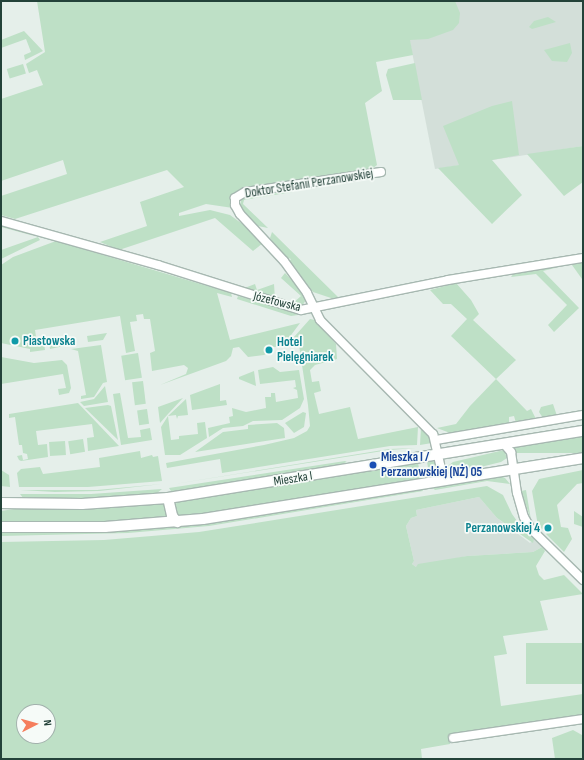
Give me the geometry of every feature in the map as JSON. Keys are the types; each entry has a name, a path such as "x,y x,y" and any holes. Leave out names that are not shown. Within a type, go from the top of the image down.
{"street":[{"name":"Doktor Stefanii Perzanowskiej","path":"381,172 246,192 235,198 240,214 284,261 307,293 320,320 419,419 436,440 442,473 448,480"},
{"name":"Józefowska","path":"1,221 158,265 297,309 314,308 448,280 583,258"},
{"path":"436,440 583,416"},
{"name":"Mieszka I","path":"1,503 82,504 168,498 583,431"},
{"path":"504,444 511,452 522,511 531,529 583,580"},
{"name":"Mieszka I","path":"1,527 82,527 177,522 583,458"},
{"path":"168,498 172,516 177,522"},
{"path":"453,738 583,719"}],"shaded area":[{"path":"402,1 583,1 583,146 435,169"},
{"path":"479,497 497,518 530,543 534,539 542,547 533,552 467,556 416,567 412,564 414,561 406,526 411,518 417,516 416,510"}],"green space":[{"path":"37,1 455,1 460,13 459,23 453,30 428,39 410,40 413,55 376,62 382,91 365,103 377,165 373,168 239,190 232,194 233,208 206,204 179,213 179,216 210,210 230,215 255,233 263,243 253,251 215,218 119,250 100,242 147,226 140,202 184,187 167,170 15,219 1,215 1,196 67,174 63,160 1,181 1,99 43,85 37,70 29,73 26,64 45,52"},
{"path":"548,17 556,22 532,29 529,27 534,21"},
{"path":"24,31 43,51 25,60 24,55 31,52 26,39 1,48 1,40"},
{"path":"570,43 572,53 567,62 552,61 544,50"},
{"path":"415,63 422,100 393,100 386,75 388,69"},
{"path":"23,64 26,74 10,79 7,69"},
{"path":"512,101 519,155 492,160 522,195 492,224 438,168 459,165 443,126 492,106"},
{"path":"583,146 583,182 564,196 527,154"},
{"path":"293,192 244,200 243,204 268,228 258,226 243,212 240,206 241,200 252,195"},
{"path":"1,225 38,237 1,227"},
{"path":"272,232 338,297 343,296 334,299 313,292 289,262 291,259 283,256 270,238"},
{"path":"38,237 40,240 1,259 1,250"},
{"path":"56,241 231,293 232,297 217,293 230,340 300,323 283,346 265,348 266,354 264,355 248,357 239,347 233,348 231,356 226,361 160,385 186,374 188,368 184,365 152,371 150,353 155,351 150,319 144,319 143,314 136,315 137,321 130,322 135,351 126,353 120,316 35,330 37,343 44,343 45,350 30,352 30,349 1,343 1,265 13,257"},
{"path":"583,262 583,278 582,279 572,265"},
{"path":"558,265 559,267 543,271 579,308 554,332 548,325 567,305 536,274 511,277 514,273"},
{"path":"285,273 303,292 306,300 302,306 292,304 301,296 281,278"},
{"path":"456,283 471,300 479,314 473,320 516,360 496,379 451,336 467,319 451,304 443,304 430,290"},
{"path":"255,284 257,290 274,284 275,299 242,289"},
{"path":"238,296 290,310 298,315 291,316 237,299"},
{"path":"310,319 315,320 336,344 337,359 315,365 310,370 312,382 319,381 321,391 314,393 319,414 350,407 358,439 418,427 417,445 390,446 222,473 220,459 167,468 166,463 264,445 294,438 307,431 310,426 299,345 286,346"},
{"path":"107,333 103,340 88,342 87,336"},
{"path":"63,340 64,346 50,349 49,342"},
{"path":"101,345 107,382 103,383 94,397 81,399 81,396 86,395 78,351 71,349"},
{"path":"138,353 142,378 125,380 121,356"},
{"path":"1,357 34,363 62,360 67,365 71,388 69,393 59,395 58,389 66,388 63,374 1,384"},
{"path":"273,367 280,372 299,370 304,399 300,408 282,420 253,421 243,426 223,428 209,437 208,428 230,423 229,417 233,416 232,408 246,412 266,408 265,397 271,397 271,393 275,393 276,402 298,398 297,390 293,388 296,387 295,380 260,384 258,370"},
{"path":"254,371 256,386 239,379 239,377"},
{"path":"496,379 527,411 531,409 536,419 516,423 514,416 509,417 509,424 450,433 437,428 456,424 470,406"},
{"path":"143,381 146,404 135,405 132,382"},
{"path":"220,384 220,401 226,400 227,405 192,410 190,395"},
{"path":"105,386 108,402 84,406 80,402 94,399"},
{"path":"120,393 128,438 141,437 140,430 150,428 152,440 121,445 113,394"},
{"path":"183,398 168,414 160,423 158,407"},
{"path":"186,399 188,415 178,416 177,419 176,415 168,416"},
{"path":"78,403 119,446 88,451 87,438 94,437 92,424 36,431 38,445 47,444 48,457 21,461 19,460 17,456 22,455 23,460 28,459 27,454 23,453 22,445 19,445 15,417 9,418 9,414"},
{"path":"553,404 557,416 543,418 539,412 541,407"},
{"path":"108,405 111,406 118,440 85,408"},
{"path":"147,409 149,424 139,425 137,410"},
{"path":"303,412 306,413 304,427 294,433 285,423"},
{"path":"168,416 171,440 179,439 179,436 198,434 197,423 205,422 207,438 180,455 165,455 161,427"},
{"path":"277,423 284,428 285,438 195,452 223,432 248,429 248,425"},
{"path":"583,425 449,448 446,447"},
{"path":"421,427 430,437 432,443 420,445"},
{"path":"515,436 583,436 583,453 515,453"},
{"path":"83,439 85,452 70,454 68,441"},
{"path":"65,441 66,455 50,456 49,442"},
{"path":"416,448 389,450 168,485 389,449"},
{"path":"504,450 507,458 501,462 456,473 449,473 445,468 453,462"},
{"path":"140,451 141,458 152,455 153,457 158,456 162,481 88,487 19,487 17,473 21,469 40,467 43,474 100,467 99,458"},
{"path":"345,461 347,462 336,466 177,492 171,491 169,488"},
{"path":"434,461 438,475 430,478 427,462"},
{"path":"418,463 421,479 213,513 180,516 174,510 174,505 178,502"},
{"path":"1,470 9,475 10,487 1,486"},
{"path":"583,470 583,483 577,484 557,505 561,527 568,528 572,539 564,552 546,534 549,531 545,527 541,530 538,526 532,491 539,479"},
{"path":"501,476 510,484 487,481 435,490 432,487"},
{"path":"162,484 99,491 55,492 20,490 97,490"},
{"path":"487,486 503,495 512,514 525,532 534,539 533,543 497,518 479,497 416,510 417,516 411,518 406,526 414,561 412,564 416,567 418,564 467,556 533,552 542,547 545,551 536,566 539,575 544,580 564,575 583,594 540,601 548,630 503,636 507,654 494,656 501,706 583,694 583,716 449,737 450,744 421,749 422,759 1,759 1,542 104,540 199,532"},
{"path":"162,489 156,494 91,498 24,499 20,494 91,494"},
{"path":"422,489 423,491 209,526 128,533 1,536 1,532 117,531 205,523"},
{"path":"526,490 531,520 521,491"},
{"path":"163,503 167,518 98,522 1,522 1,511 14,509 87,509"},
{"path":"574,511 583,517 583,527 574,524"},
{"path":"526,643 583,643 583,684 526,684"},
{"path":"573,730 582,735 583,759 555,759 552,738"}],"place":[{"name":"Piastowska","path":"15,341"},
{"name":"Hotel Pielęgniarek","path":"269,350"},
{"name":"Mieszka I / Perzanowskiej (NŻ) 05","path":"373,465"},
{"name":"Perzanowskiej 4","path":"548,528"}]}
